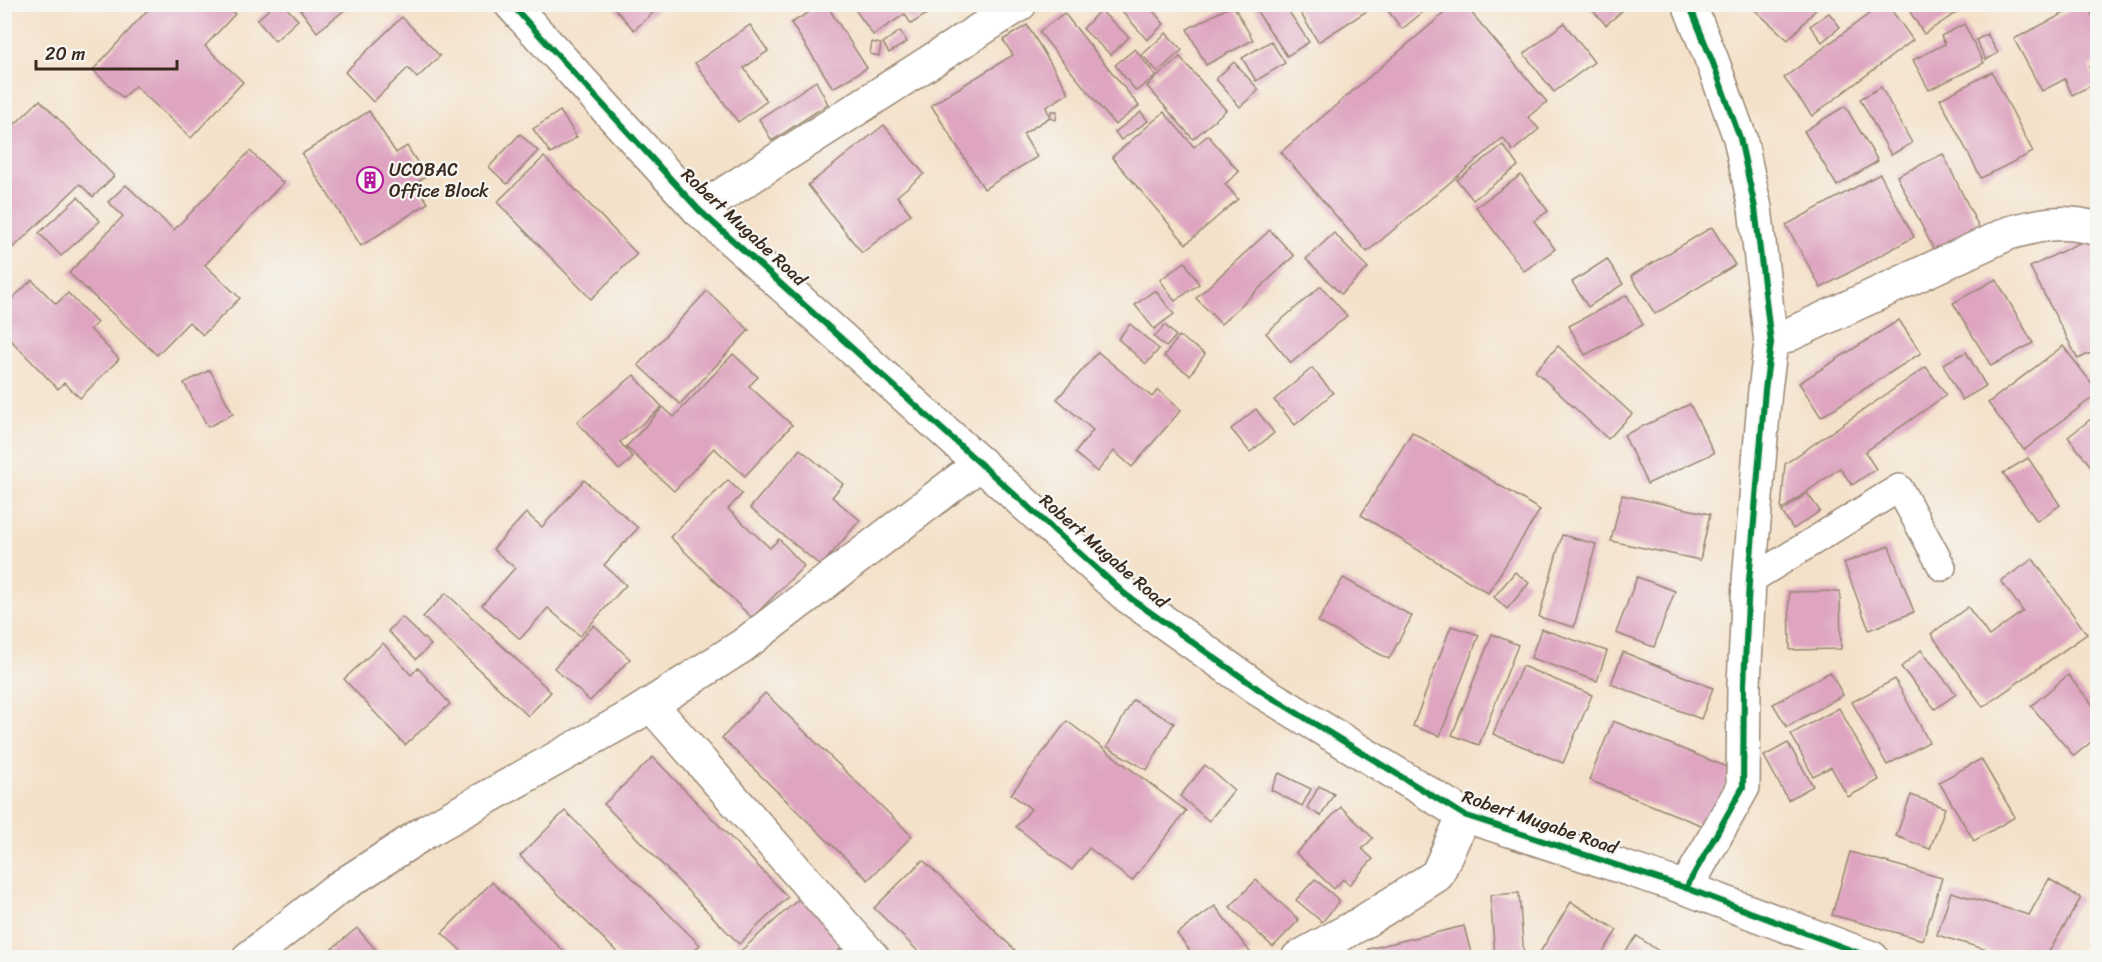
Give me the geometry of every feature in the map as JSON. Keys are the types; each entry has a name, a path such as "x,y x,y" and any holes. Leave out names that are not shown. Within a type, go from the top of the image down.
{"street":[{"path":"699,210 1020,4"},
{"path":"1686,888 1743,787 1744,684 1749,581 1771,343 1755,208 1740,138 1689,4"},
{"name":"Robert Mugabe Road","path":"519,6 699,210 1126,595 1261,692 1464,814 1686,888 1872,957"},
{"path":"1771,343 2009,233 2049,223 2078,224 2097,229"},
{"path":"249,957 334,891 427,831 651,705 742,646 981,463"},
{"path":"651,705 873,957"},
{"path":"1298,957 1360,924 1437,875 1464,814"}],"lane":[{"path":"1749,581 1899,488 1942,567"}],"building":[{"path":"153,4 224,4 235,14 205,46 243,82 191,138 135,86 123,98 93,70"},
{"path":"275,4 283,4 298,20 275,41 257,20"},
{"path":"296,4 352,4 317,32"},
{"path":"620,4 663,4 634,30 615,9"},
{"path":"826,4 867,68 833,88 791,23"},
{"path":"1116,4 1147,4 1164,24 1147,40"},
{"path":"1252,4 1284,4 1309,42 1287,56"},
{"path":"1295,4 1363,4 1367,11 1318,42"},
{"path":"1383,4 1433,4 1402,29"},
{"path":"1455,4 1464,4 1547,102 1528,117 1539,129 1513,151 1503,138 1367,252 1281,152"},
{"path":"1587,4 1630,4 1606,25"},
{"path":"1748,4 1821,4 1788,40"},
{"path":"1882,4 1887,4 1913,40 1812,116 1784,78"},
{"path":"1905,4 1969,4 1924,34"},
{"path":"2082,4 2087,4 2097,26 2097,62 2089,67 2097,83 2072,95 2065,79 2042,91 2014,39"},
{"path":"852,5 941,5 911,24 905,14 873,35"},
{"path":"1233,5 1253,40 1206,65 1187,29"},
{"path":"1100,10 1129,37 1111,55 1083,29"},
{"path":"1064,13 1139,106 1115,125 1039,32"},
{"path":"1829,13 1840,27 1822,42 1810,26"},
{"path":"402,17 440,56 417,78 408,68 373,102 345,72"},
{"path":"1564,23 1594,62 1554,92 1524,54"},
{"path":"1964,24 1984,63 1929,90 1913,60 1945,44 1941,36"},
{"path":"750,25 768,51 744,68 767,101 738,122 695,63"},
{"path":"1027,25 1069,93 1046,107 1050,117 1023,134 1037,157 984,189 931,105 1013,55 1003,40"},
{"path":"900,31 907,42 889,53 883,43"},
{"path":"1166,33 1182,50 1158,72 1142,55"},
{"path":"1987,34 1998,53 1986,60 1976,40"},
{"path":"1271,41 1285,63 1256,81 1242,58"},
{"path":"872,42 881,44 879,56 870,54"},
{"path":"1135,49 1156,76 1136,91 1115,65"},
{"path":"1180,57 1226,110 1193,139 1147,86"},
{"path":"1234,62 1259,90 1240,107 1216,79"},
{"path":"1992,72 2033,152 1981,178 1940,99"},
{"path":"816,81 828,104 772,141 759,119"},
{"path":"1881,87 1912,143 1891,155 1860,99"},
{"path":"40,100 114,176 93,197 80,184 14,247 4,237 4,114 15,124"},
{"path":"1845,106 1878,161 1837,186 1804,131"},
{"name":"UCOBAC Office Block","path":"369,111 396,153 407,146 426,176 415,184 428,203 361,246 302,154"},
{"path":"560,111 577,137 551,154 533,129"},
{"path":"1051,111 1057,111 1056,120 1050,117"},
{"path":"1141,112 1148,121 1121,140 1115,132"},
{"path":"1164,112 1194,147 1208,135 1239,172 1225,184 1238,199 1186,244 1112,157"},
{"path":"884,125 924,174 897,196 911,214 862,253 808,185"},
{"path":"520,134 538,151 507,184 489,167"},
{"path":"1503,145 1518,166 1473,200 1457,180"},
{"path":"250,151 283,183 205,265 240,298 203,335 189,322 157,355 69,273 123,216 108,202 126,185 174,230"},
{"path":"1943,154 1981,232 1936,254 1897,176"},
{"path":"544,157 637,254 591,299 497,202"},
{"path":"1880,174 1914,237 1821,288 1786,225"},
{"path":"1521,175 1548,211 1534,221 1555,249 1524,271 1476,207"},
{"path":"78,197 100,221 61,256 39,233"},
{"path":"1712,227 1735,265 1655,314 1631,276"},
{"path":"1270,230 1294,256 1221,324 1196,298"},
{"path":"1334,233 1368,268 1341,294 1306,259"},
{"path":"2091,237 2097,251 2097,350 2078,359 2030,267"},
{"path":"1607,259 1623,284 1588,307 1572,282"},
{"path":"1185,262 1199,284 1175,301 1160,280"},
{"path":"1996,279 2033,343 1991,366 1953,303"},
{"path":"32,280 56,304 68,293 97,323 90,329 119,359 80,398 64,383 58,389 4,333 4,306"},
{"path":"1321,286 1347,316 1291,363 1266,333"},
{"path":"1155,290 1174,314 1154,329 1135,305"},
{"path":"707,291 749,330 680,404 638,365"},
{"path":"1627,295 1643,325 1585,355 1569,326"},
{"path":"1899,320 1921,353 1821,417 1799,383"},
{"path":"1130,324 1159,349 1146,364 1118,339"},
{"path":"1165,325 1176,336 1166,347 1154,337"},
{"path":"1179,336 1205,354 1190,375 1164,356"},
{"path":"1558,346 1632,414 1608,439 1535,371"},
{"path":"2063,346 2097,390 2097,394 2024,450 1988,403"},
{"path":"1098,352 1152,397 1158,390 1181,410 1132,467 1114,451 1097,472 1075,453 1093,430 1057,399"},
{"path":"1966,352 1986,386 1962,400 1943,364"},
{"path":"733,354 758,377 749,386 792,425 745,476 714,448 674,491 626,447 663,407 674,417"},
{"path":"1926,367 1946,395 1865,452 1876,469 1852,485 1840,468 1781,510 1785,464"},
{"path":"1312,368 1333,393 1295,425 1274,400"},
{"path":"210,370 233,414 208,427 184,383"},
{"path":"634,375 662,407 620,442 633,458 619,470 577,422"},
{"path":"1690,404 1714,453 1647,484 1624,435"},
{"path":"1256,409 1274,433 1250,452 1231,429"},
{"path":"2097,414 2097,474 2068,437"},
{"path":"1412,432 1540,510 1488,593 1361,515"},
{"path":"800,449 843,484 832,497 860,520 821,566 750,508"},
{"path":"2028,458 2060,505 2037,521 2003,473"},
{"path":"584,480 638,528 604,565 626,585 580,636 548,608 520,639 482,605 515,568 493,549 526,513 542,527"},
{"path":"728,480 742,494 728,509 770,548 779,539 804,566 752,618 670,537"},
{"path":"1807,493 1820,511 1793,529 1782,512"},
{"path":"1622,495 1710,514 1700,560 1611,541"},
{"path":"1562,535 1596,544 1574,627 1539,617"},
{"path":"1889,546 1914,612 1869,630 1844,563"},
{"path":"2033,559 2087,634 1983,707 1931,634 1968,607 1989,636 2023,611 2001,581"},
{"path":"1515,572 1529,583 1507,609 1494,597"},
{"path":"1637,577 1675,591 1654,647 1616,633"},
{"path":"1343,578 1412,616 1389,659 1318,622"},
{"path":"1840,591 1841,649 1790,650 1789,592"},
{"path":"446,593 551,692 528,716 423,617"},
{"path":"402,617 431,645 416,659 388,631"},
{"path":"594,625 630,659 590,701 554,668"},
{"path":"1451,626 1479,635 1440,736 1413,726"},
{"path":"1541,629 1607,651 1597,681 1531,658"},
{"path":"1492,634 1518,645 1479,745 1452,735"},
{"path":"383,643 411,675 418,668 450,704 405,745 344,679"},
{"path":"1921,650 1956,694 1935,709 1901,667"},
{"path":"1623,652 1713,688 1701,719 1611,684"},
{"path":"1522,666 1592,695 1563,763 1493,734"},
{"path":"1830,672 1843,695 1787,727 1773,704"},
{"path":"2068,675 2097,710 2097,737 2074,756 2031,706"},
{"path":"1895,679 1929,742 1887,765 1852,702"},
{"path":"765,693 912,836 868,880 722,738"},
{"path":"1133,700 1174,723 1147,770 1107,747"},
{"path":"1839,708 1879,780 1848,797 1831,767 1813,776 1791,734"},
{"path":"1067,721 1186,811 1132,881 1089,848 1072,870 1016,827 1031,809 1011,794"},
{"path":"1613,721 1732,769 1708,828 1589,780"},
{"path":"1788,743 1813,786 1788,800 1764,756"},
{"path":"653,757 788,897 739,944 604,804"},
{"path":"1981,759 2015,817 1974,841 1939,782"},
{"path":"1205,765 1234,790 1209,821 1180,796"},
{"path":"1279,773 1311,789 1302,806 1271,790"},
{"path":"1319,786 1334,794 1321,816 1307,808"},
{"path":"1911,795 1945,808 1930,849 1896,836"},
{"path":"1341,807 1373,838 1362,849 1373,859 1349,885 1343,879 1334,889 1296,853"},
{"path":"565,811 700,945 687,957 622,957 520,856"},
{"path":"1850,852 1942,878 1923,940 1832,915"},
{"path":"923,860 1022,957 924,957 874,908"},
{"path":"1315,879 1340,901 1322,922 1296,900"},
{"path":"2049,879 2081,898 2046,957 2010,957 1937,935 1951,892 2029,915"},
{"path":"1256,880 1299,920 1273,947 1230,907"},
{"path":"492,882 570,957 468,957 442,933"},
{"path":"1519,893 1524,957 1495,957 1490,895"},
{"path":"802,896 846,944 832,957 734,957"},
{"path":"1571,902 1617,930 1600,957 1537,957"},
{"path":"1215,906 1250,952 1243,957 1195,957 1177,934"},
{"path":"1464,926 1472,957 1370,957 1368,949"},
{"path":"357,928 382,957 322,957"},
{"path":"1637,936 1667,957 1621,957"}],"cycle path":[{"path":"511,4 699,210 1126,595 1261,691 1464,815 1686,888 1872,958"},
{"path":"1686,888 1743,787 1744,684 1749,581 1771,343 1755,208 1740,138 1689,4"}],"place":[{"name":"UCOBAC Office Block","path":"370,180"}]}
